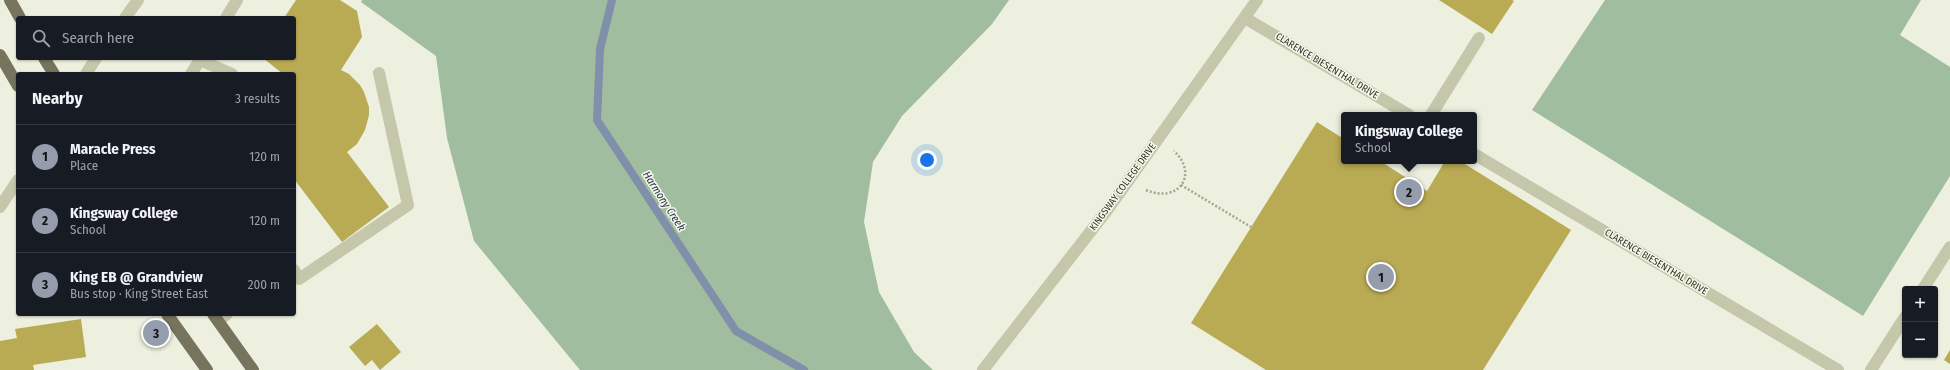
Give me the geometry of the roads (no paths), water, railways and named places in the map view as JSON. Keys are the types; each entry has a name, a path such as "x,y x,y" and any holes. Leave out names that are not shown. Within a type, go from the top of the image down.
{"main road":[{"path":"10,0 19,16"},
{"path":"0,55 16,83"},
{"path":"45,60 53,72"},
{"path":"167,316 207,370"},
{"path":"219,316 253,370"}],"street":[{"path":"126,16 138,0"},
{"path":"227,16 237,0"},
{"name":"KINGSWAY COLLEGE DRIVE","path":"983,370 1108,209 1257,0"},
{"name":"CLARENCE BIESENTHAL DRIVE","path":"1245,18 1404,112"},
{"path":"1433,112 1479,38"},
{"path":"87,72 95,60"},
{"path":"192,72 200,60"},
{"path":"203,60 228,72"},
{"path":"296,274 299,279 408,205 379,73"},
{"name":"CLARENCE BIESENTHAL DRIVE","path":"1477,156 1838,370"},
{"path":"0,207 16,183"},
{"path":"1925,286 1950,247"},
{"path":"1871,370 1902,322"}],"waterway":[{"name":"Harmony Creek","path":"612,0 600,49 597,120 736,331 804,370"}],"place":[{"name":"Kingsway College","path":"1409,192"},
{"name":"Maracle Press","path":"1381,277"},
{"name":"King EB @ Grandview","path":"156,333"}]}
